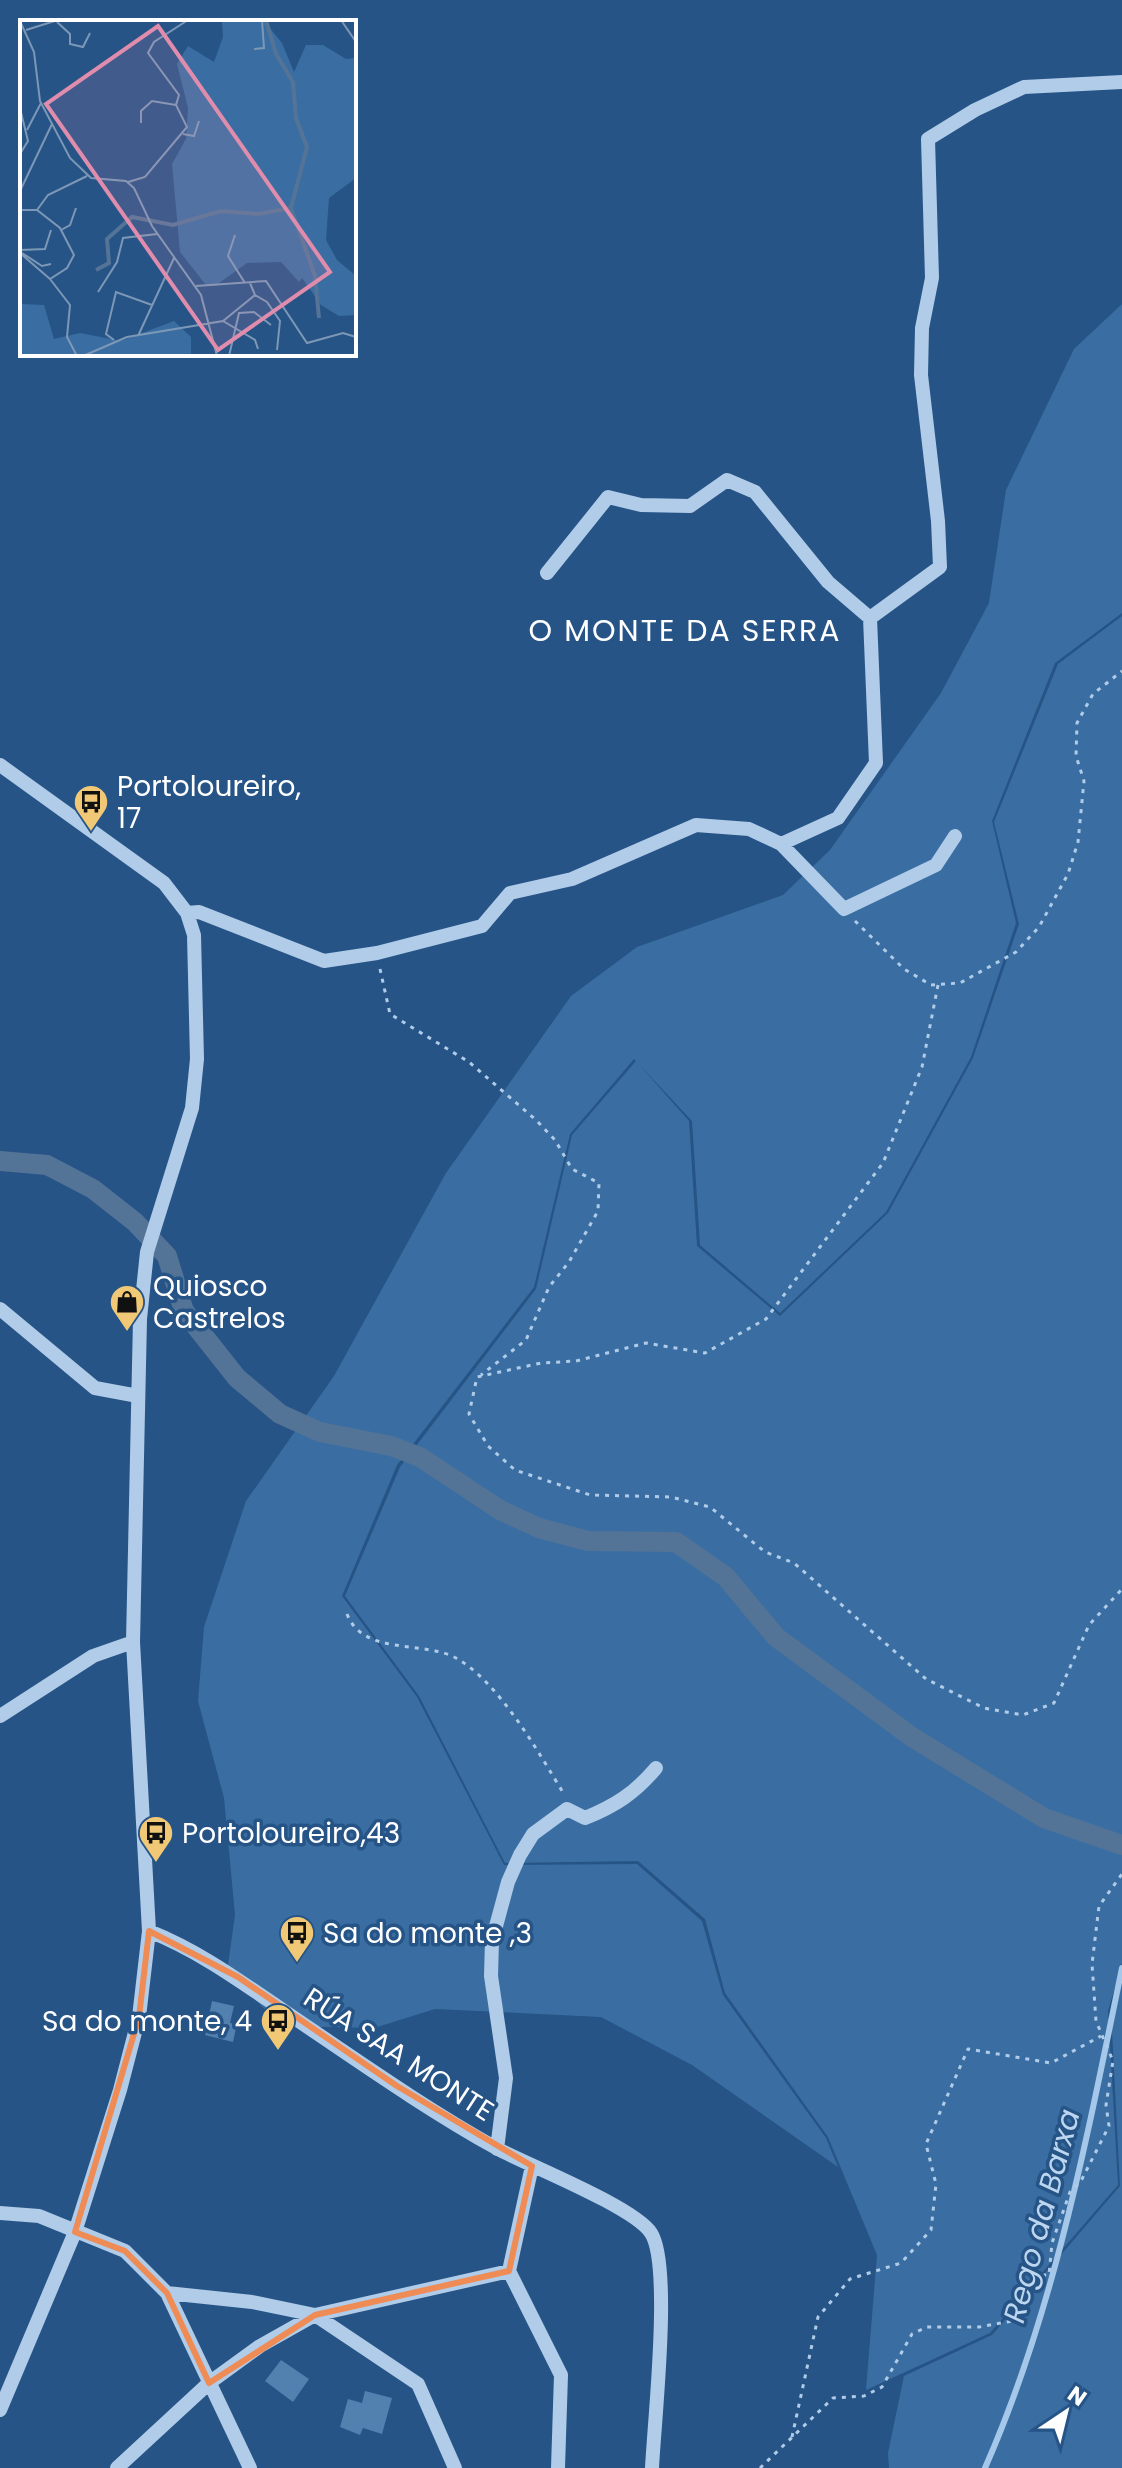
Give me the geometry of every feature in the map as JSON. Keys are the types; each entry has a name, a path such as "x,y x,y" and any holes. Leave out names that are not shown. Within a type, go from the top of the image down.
{"street":[{"path":"870,618 940,567 938,521 921,375 922,328 932,278 928,139 975,110 1024,87 1122,82"},
{"path":"547,573 608,497 641,505 690,506 727,480 755,492 828,582 870,618 876,763 838,818 781,844"},
{"path":"0,765 164,883 187,913 194,935 197,981 192,1108 147,1252 140,1319 133,1642 149,1931 139,2017 75,2232 0,2410"},
{"path":"187,913 199,912 324,961 377,953 482,926 510,893 572,879 696,825 749,829 781,844 844,909 936,865 955,836"},
{"path":"0,1309 95,1388 138,1396"},
{"path":"0,1716 93,1656 133,1642"},
{"path":"567,1809 585,1818 614,1807 637,1790 656,1768"},
{"name":"RÚA SAA MONTE","path":"497,2149 506,2078 491,1976 492,1941 508,1882 520,1855 533,1834 567,1809"},
{"name":"RÚA SAA MONTE","path":"149,1931 174,1941 238,1977 497,2149 635,2219 650,2231 656,2244 661,2300 652,2468"},
{"path":"532,2166 509,2271 561,2375 558,2468"},
{"path":"0,2213 39,2216 125,2251 167,2293 250,2468"},
{"path":"117,2468 209,2383 260,2346 315,2315 509,2271"},
{"path":"167,2293 252,2302 315,2315 418,2384 455,2468"}],"path":[{"path":"844,909 904,969 931,985 960,983 1016,952 1039,927 1068,874 1078,842 1084,781 1076,756 1077,723 1093,694 1122,671"},
{"path":"377,953 390,1014 469,1062 536,1120 555,1140 572,1169 599,1183 598,1211 569,1262 549,1287 526,1340 477,1377 469,1414 488,1446 515,1470 590,1495 671,1497 710,1507 765,1552 794,1563 926,1679 984,1708 1023,1715 1054,1703 1089,1625 1122,1589"},
{"path":"477,1377 541,1363 576,1361 646,1343 705,1353 766,1319 883,1163 922,1067 938,985"},
{"path":"347,1614 351,1626 385,1644 442,1653 470,1668 492,1689 541,1758 564,1794 567,1809"},
{"path":"760,2468 833,2398 864,2396 882,2387 912,2334 927,2327 979,2327 1018,2320 1026,2305 1031,2275 1049,2275 1052,2243 1070,2192 1081,2181 1109,2126 1106,2105 1113,2061 1101,2036 1093,1999 1092,1964 1099,1906 1122,1874"},
{"path":"792,2437 818,2317 850,2279 901,2263 931,2230 936,2184 926,2144 968,2049 1051,2063 1101,2036"}],"highlighted area":[{"path":"149,1931 238,1977 397,2086 532,2166 509,2271 315,2315 209,2383 167,2293 125,2251 75,2232 139,2017"}],"shaded area":[{"path":"1122,304 1122,613 1055,663 992,821 1016,923 971,1057 886,1212 780,1313 700,1245 692,1121 634,1059 570,1134 534,1287 397,1465 342,1596 417,1697 504,1865 637,1864 702,1921 723,1995 826,2138 838,2167 692,2065 601,2017 435,2009 374,2028 282,2026 227,1972 235,1915 224,1798 198,1701 204,1627 246,1501 334,1376 446,1173 571,996 637,947 783,895 830,850 941,693 989,603 1006,490 1074,349"},
{"path":"1122,616 1122,1963 1108,2011 1118,2185 990,2333 866,2390 877,2255 828,2137 725,1993 705,1919 638,1861 505,1863 419,1696 345,1596 400,1467 536,1289 572,1135 636,1061 689,1121 697,1246 780,1316 888,1213 973,1058 1019,924 994,822 1058,664"},
{"path":"1122,1973 1122,2468 889,2468 888,2453 904,2376 992,2335 1120,2186 1111,2011"}],"building":[{"path":"212,2001 234,2006 230,2023 237,2024 233,2042 205,2035"},
{"path":"281,2360 309,2379 293,2402 265,2381"},
{"path":"365,2391 392,2398 382,2434 363,2428 360,2435 340,2427 348,2399 362,2403"}],"waterway":[{"path":"0,1161 47,1165 93,1189 135,1222 167,1256 184,1311 237,1378 280,1414 320,1432 391,1446 420,1457 500,1510 539,1528 588,1541 676,1542 726,1577 776,1637 912,1737 1044,1818 1122,1845"},
{"name":"Rego da Barxa","path":"985,2468 1031,2347 1067,2222 1122,1968"}],"place":[{"name":"Portoloureiro, 17","path":"91,833"},
{"name":"Quiosco Castrelos","path":"127,1333"},
{"name":"Portoloureiro,43","path":"156,1864"},
{"name":"Sa do monte ,3","path":"297,1964"},
{"name":"Sa do monte, 4","path":"278,2052"}],"district":[{"name":"O MONTE DA SERRA","path":"685,631"}]}
